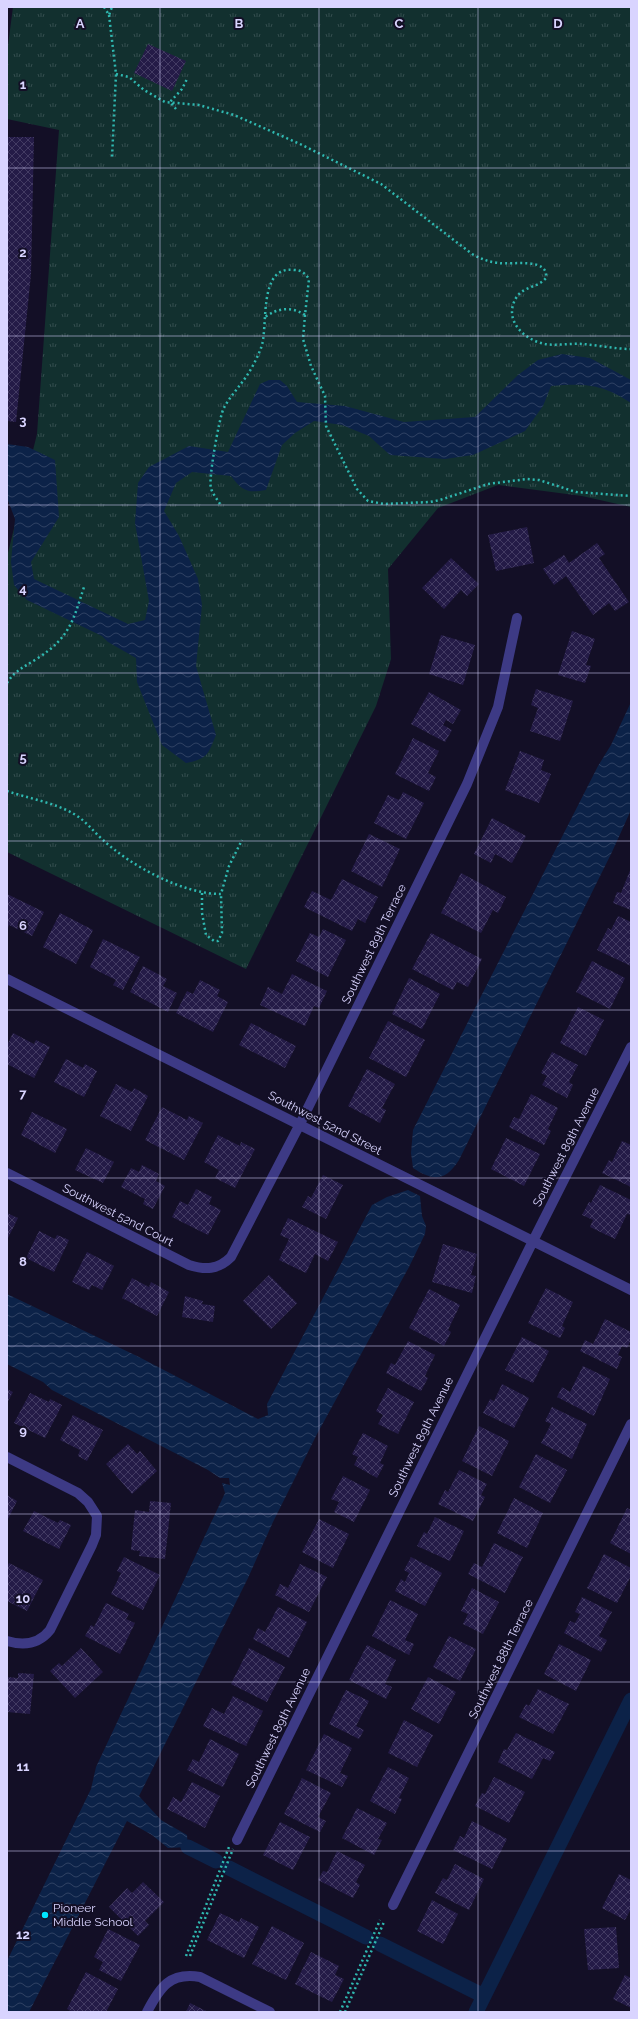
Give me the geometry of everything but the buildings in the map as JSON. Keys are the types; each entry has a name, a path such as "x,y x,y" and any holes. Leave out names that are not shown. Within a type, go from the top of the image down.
{"street":[{"name":"Southwest 89th Terrace","path":"221,1266 235,1251 300,1124 467,784 498,707 517,618"},
{"name":"Southwest 52nd Street","path":"7,979 631,1290"},
{"name":"Southwest 89th Avenue","path":"233,1845 631,1047"},
{"name":"Southwest 52nd Court","path":"7,1173 189,1265 208,1269 221,1266"},
{"name":"Southwest 88th Terrace","path":"393,1905 631,1424"},
{"path":"7,1457 78,1493 88,1502 97,1516 96,1535 92,1545 50,1630 44,1636 27,1644 7,1641"},
{"path":"147,2012 161,1988 173,1979 189,1975 200,1977 270,2012"}],"path":[{"path":"104,7 109,15 116,74 112,158"},
{"path":"109,15 112,7"},
{"path":"116,74 129,77 153,96 170,102 199,105 217,109 324,155 386,187 472,254 480,258 511,264 529,263 543,267 546,271 546,278 540,283 524,290 519,294 513,306 512,319 515,325 531,338 546,344 582,344 631,349"},
{"path":"170,102 182,89 187,79"},
{"path":"170,102 176,109"},
{"path":"220,504 210,488 223,410 251,369 262,346 266,294 271,283 277,275 285,270 293,269 306,274 309,279 303,339 305,351 326,400 326,426 357,489 368,501 375,503 440,500 488,484 527,479 539,480 576,492 631,496"},
{"path":"265,317 274,312 290,309 305,315"},
{"path":"7,683 18,669 39,658 66,634 70,628 84,587"},
{"path":"7,791 72,813 84,820 118,852 136,864 167,880 202,893 221,894"},
{"path":"202,893 202,913 206,935 214,941 221,938 221,894 229,866 242,840"},
{"path":"186,1956 233,1845"},
{"path":"190,1956 233,1845"},
{"path":"340,2012 380,1920"},
{"path":"345,2012 384,1922"}],"green space":[{"path":"13,7 631,7 631,507 582,496 498,485 438,508 388,569 391,659 376,706 246,969 7,852 7,557 37,434 59,130 7,119 7,53"}],"water":[{"path":"562,354 590,358 631,380 631,403 611,392 593,386 551,386 543,406 525,431 473,455 445,459 390,455 369,436 342,425 314,421 295,433 282,445 266,490 246,490 231,476 192,472 176,483 164,511 179,536 198,579 202,605 196,666 216,735 209,751 199,760 186,763 162,745 137,682 136,658 108,642 102,636 27,600 14,585 11,562 15,519 7,498 7,444 28,447 55,460 59,517 31,562 34,579 128,624 145,620 149,601 135,523 138,483 149,467 189,446 228,452 260,384 269,380 280,380 287,386 297,402 345,406 404,422 475,417 518,375 538,360"},
{"path":"631,702 631,810 612,852 459,1160 444,1176 433,1177 420,1172 413,1168 411,1153 413,1130 598,766 611,745"},
{"path":"408,1190 420,1196 422,1216 426,1226 425,1234 409,1267 317,1434 273,1522 248,1578 139,1796 161,1820 187,1835 188,1847 168,1848 152,1835 127,1821 29,2012 7,2012 7,1961 91,1789 96,1767 225,1493 222,1483 230,1485 229,1478 220,1478 208,1470 52,1390 43,1382 7,1364 7,1294 139,1357 258,1419 268,1415 267,1404 372,1205 387,1197"}],"waterway":[{"path":"476,2012 631,1700"},
{"path":"188,1847 216,1861"},
{"path":"229,1868 366,1937"},
{"path":"380,1944 484,1996"}],"place":[{"name":"Pioneer Middle School","path":"45,1915"}]}
